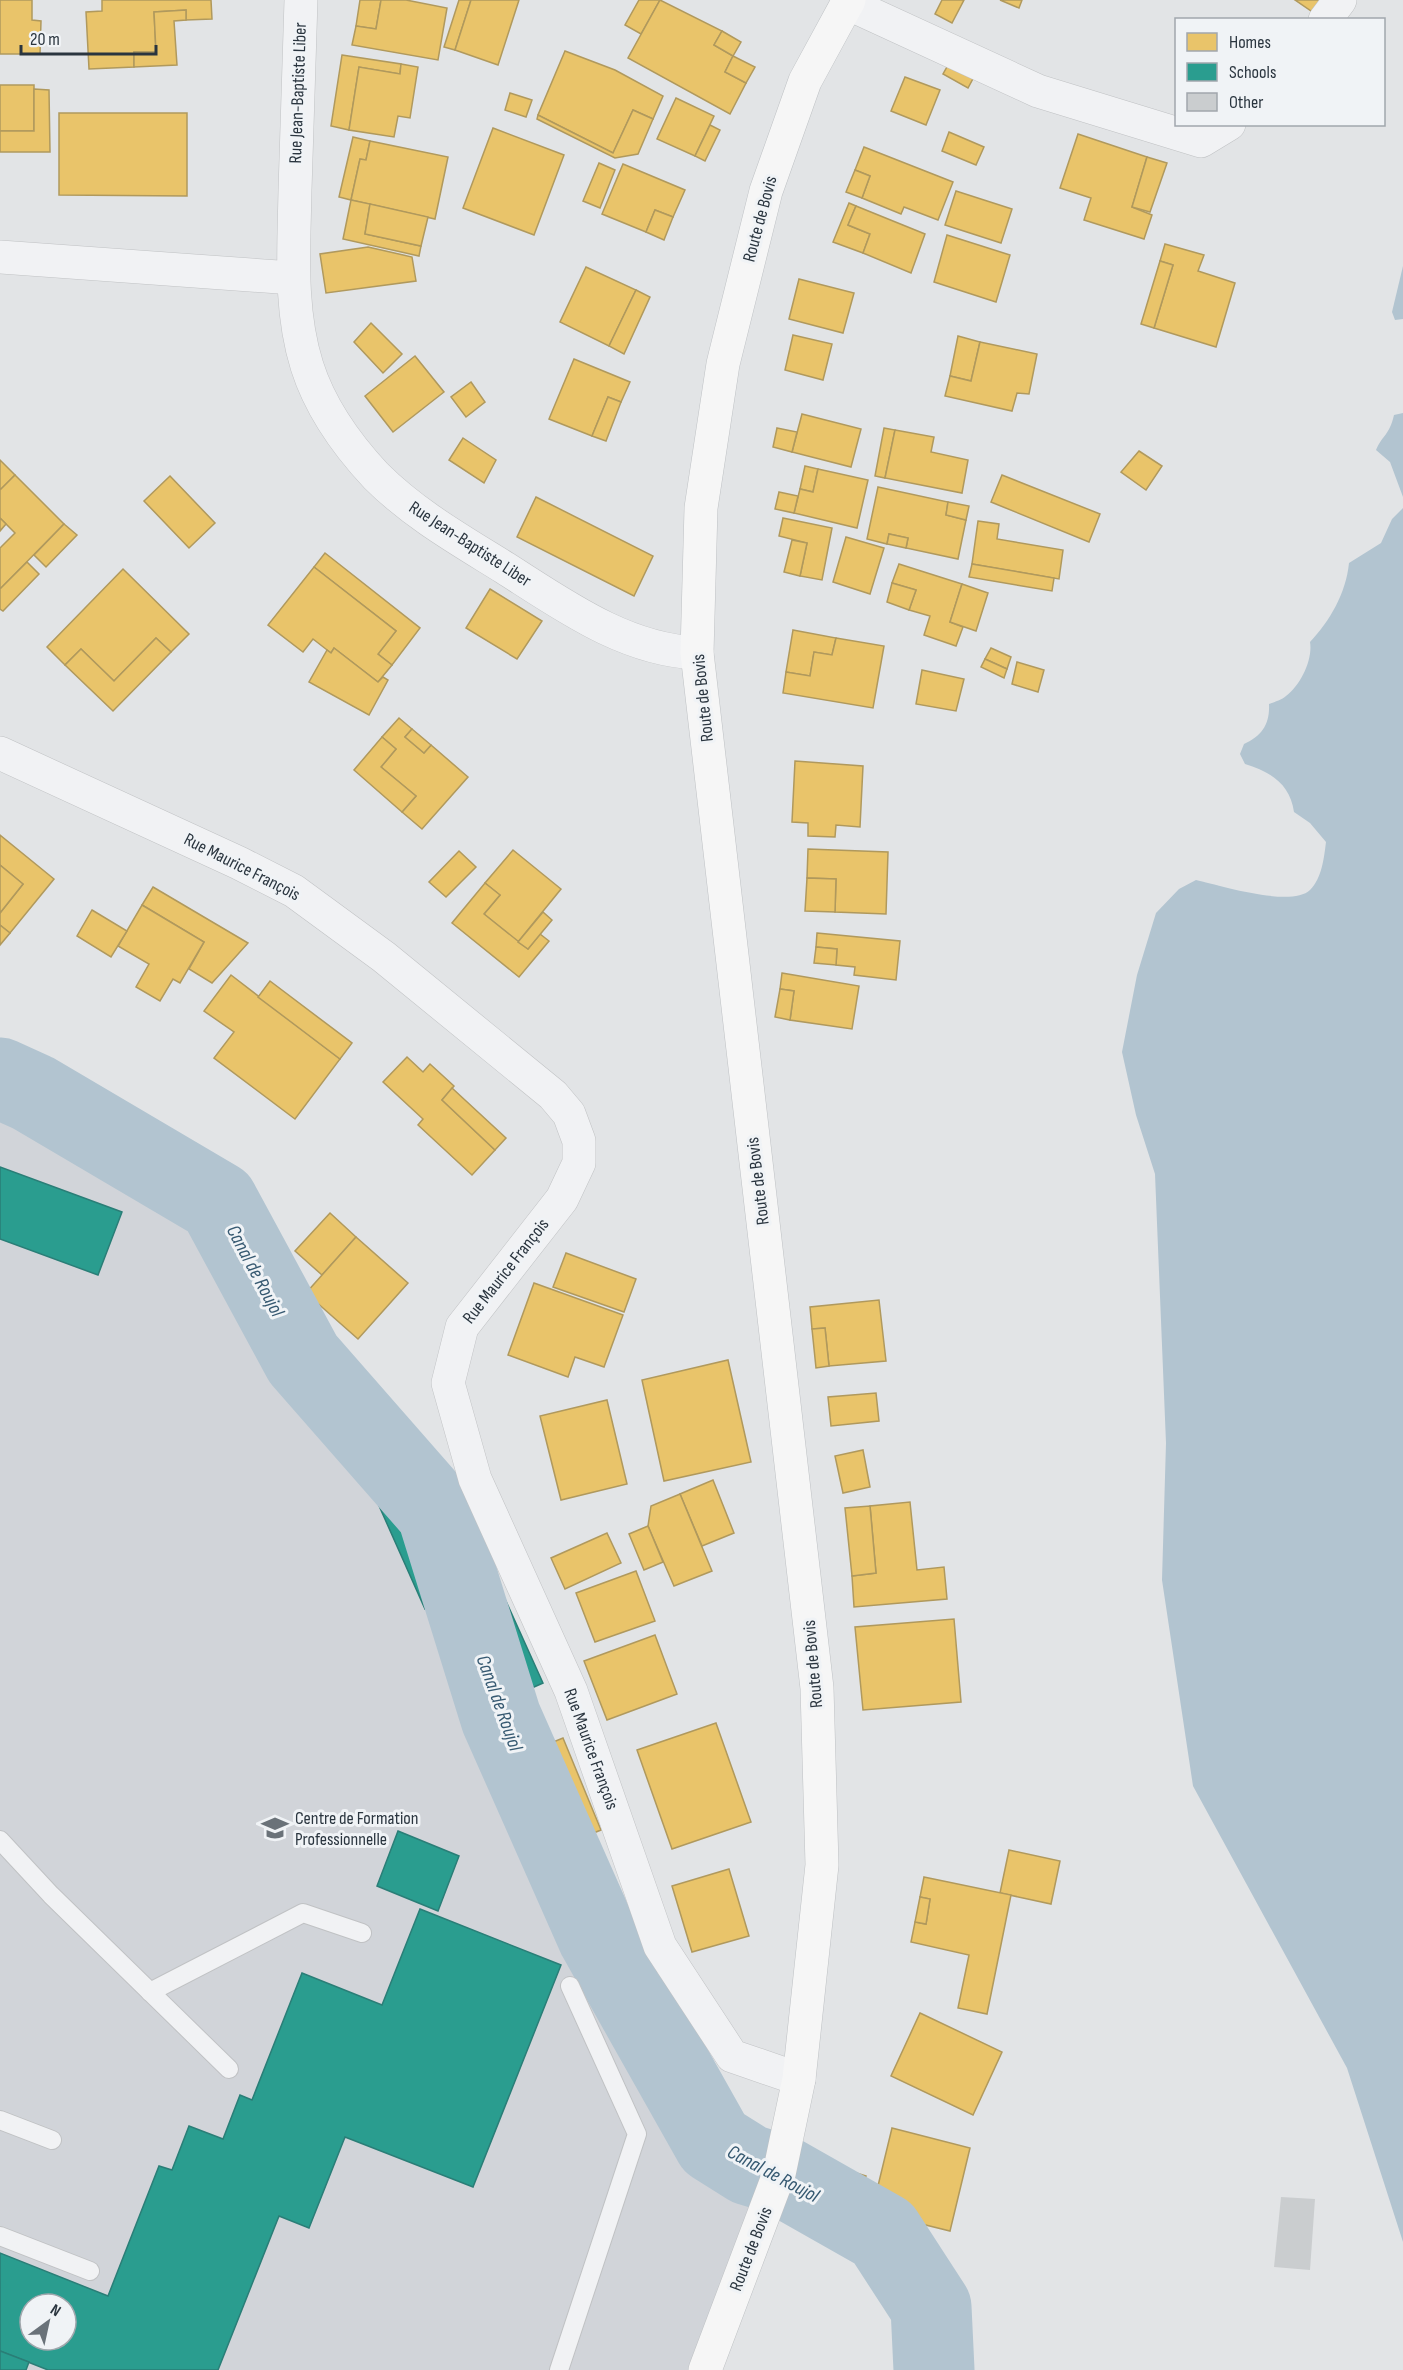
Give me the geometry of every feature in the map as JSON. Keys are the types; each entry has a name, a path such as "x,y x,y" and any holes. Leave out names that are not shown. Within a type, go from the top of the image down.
{"main road":[{"name":"Route de Bovis","path":"705,2370 779,2174 799,2079 822,1865 817,1688 697,653 701,508 723,364 766,191 806,81 848,2"}],"street":[{"name":"Rue Jean-Baptiste Liber","path":"301,0 293,278 299,334 307,366 323,406 377,477 421,516 574,611 634,641 673,652 697,653"},
{"path":"1326,18 1340,0"},
{"path":"848,2 1038,91 1201,141 1226,126"},
{"path":"0,257 293,278"},
{"name":"Rue Maurice François","path":"0,753 239,863 294,891 384,957 553,1095 569,1114 579,1141 579,1163 562,1199 462,1328 448,1383 475,1479 571,1691 660,1946 732,2056 799,2079"}],"lane":[{"path":"0,1840 51,1895 229,2069"},
{"path":"150,1992 303,1913 362,1933"},
{"path":"559,2370 637,2134 570,1986"},
{"path":"0,2120 52,2140"},
{"path":"0,2236 90,2271"}],"shaded area":[{"name":"Centre de Formation Professionnelle","path":"0,1078 33,1093 218,1202 303,1359 437,1512 501,1718 598,1937 714,2143 749,2165 779,2174 705,2370 0,2370"}],"water":[{"path":"1403,266 1403,319 1395,320 1392,312"},
{"path":"1403,413 1403,497 1390,462 1376,450 1390,427 1394,415"},
{"path":"1403,508 1403,2242 1347,2068 1193,1786 1162,1580 1166,1443 1155,1174 1136,1115 1122,1052 1137,975 1156,913 1179,889 1196,880 1254,894 1287,897 1301,895 1310,890 1317,880 1322,868 1326,842 1310,823 1294,812 1288,794 1278,780 1245,764 1240,754 1244,744 1256,737 1264,728 1268,718 1269,704 1284,697 1301,679 1310,656 1310,642 1324,625 1341,596 1349,563 1381,543 1392,519"}],"building: Homes":[{"path":"0,0 32,0 32,20 41,21 40,54 0,54"},
{"path":"102,0 211,0 212,19 186,20 186,10 154,12 156,52 134,52 134,67 89,69 86,12 102,11"},
{"path":"360,0 381,0 376,29 356,26"},
{"path":"381,0 406,0 447,8 438,60 352,45 356,26 376,29"},
{"path":"459,0 471,0 455,50 444,47"},
{"path":"471,0 519,0 498,65 455,50"},
{"path":"639,0 660,0 641,34 625,25"},
{"path":"660,0 722,31 714,45 733,56 725,72 746,83 730,114 628,58"},
{"path":"942,0 964,0 952,23 935,14"},
{"path":"1000,0 1022,0 1019,8"},
{"path":"1295,0 1323,0 1314,13"},
{"path":"186,10 186,20 174,21 177,65 134,67 134,52 156,52 154,12"},
{"path":"722,31 741,42 733,56 714,45"},
{"path":"565,51 615,70 663,96 653,119 633,110 613,153 538,115"},
{"path":"342,55 401,64 400,74 359,67 349,130 331,126"},
{"path":"733,56 755,67 746,83 725,72"},
{"path":"952,58 976,73 968,88 943,74"},
{"path":"401,64 418,67 410,118 398,116 394,137 349,130 359,67 400,74"},
{"path":"905,77 940,90 926,125 891,111"},
{"path":"0,85 34,85 34,131 0,131"},
{"path":"34,89 49,90 50,152 0,152 0,131 34,131"},
{"path":"510,93 532,100 526,117 505,110"},
{"path":"676,98 714,116 695,156 657,139"},
{"path":"633,110 653,119 638,154 615,158 537,119 538,115 613,153"},
{"path":"59,113 187,113 187,196 59,195"},
{"path":"710,125 720,130 705,161 695,156"},
{"path":"493,128 564,155 534,235 463,208"},
{"path":"949,132 984,147 976,165 942,151"},
{"path":"1078,134 1147,157 1132,207 1152,215 1144,239 1084,220 1091,198 1060,188"},
{"path":"353,137 370,141 366,160 360,159 351,200 339,197"},
{"path":"370,141 448,157 435,219 351,200 360,159 366,160"},
{"path":"864,147 953,182 938,220 904,207 901,214 862,198 870,176 855,170"},
{"path":"1147,157 1167,163 1150,212 1132,207"},
{"path":"599,163 615,170 600,208 583,201"},
{"path":"623,164 685,190 673,217 655,210 646,232 602,214"},
{"path":"855,170 870,176 862,198 846,192"},
{"path":"956,191 1012,209 1001,243 945,225"},
{"path":"351,200 370,204 365,234 421,246 419,256 343,239"},
{"path":"849,203 856,206 848,225 870,234 863,253 833,242"},
{"path":"370,204 428,217 421,246 365,234"},
{"path":"856,206 925,234 911,273 863,253 870,234 848,225"},
{"path":"655,210 673,217 664,240 646,232"},
{"path":"947,235 1010,255 996,302 934,282"},
{"path":"1165,244 1204,255 1198,271 1235,283 1216,347 1154,328 1173,265 1160,261"},
{"path":"368,247 412,257 416,281 326,293 320,254"},
{"path":"1160,261 1173,265 1154,328 1141,324"},
{"path":"586,267 636,290 609,346 560,322"},
{"path":"799,279 854,293 843,333 789,319"},
{"path":"636,290 650,297 624,354 609,346"},
{"path":"371,323 402,354 383,373 354,342"},
{"path":"793,335 832,344 823,380 785,370"},
{"path":"958,336 980,342 971,381 950,376"},
{"path":"980,342 1037,354 1029,394 1017,393 1012,411 945,396 950,376 971,381"},
{"path":"415,356 444,392 393,432 365,396"},
{"path":"574,359 630,382 621,402 608,397 592,436 549,419"},
{"path":"471,382 485,402 466,417 451,397"},
{"path":"608,397 621,402 606,441 592,436"},
{"path":"802,414 861,429 851,467 792,452"},
{"path":"777,428 797,432 792,452 773,447"},
{"path":"884,428 895,430 885,478 875,476"},
{"path":"895,430 934,437 931,452 968,460 962,493 885,478"},
{"path":"463,438 496,460 484,483 449,460"},
{"path":"1139,451 1162,466 1146,490 1121,472"},
{"path":"0,460 15,475 0,490"},
{"path":"805,466 818,469 813,492 800,489"},
{"path":"818,469 868,480 857,528 794,513 800,489 813,492"},
{"path":"15,475 64,524 0,589 0,548 15,533 0,518 0,490"},
{"path":"1002,475 1100,514 1089,542 991,502"},
{"path":"170,476 215,523 189,548 144,501"},
{"path":"878,487 948,502 946,515 966,520 958,559 906,548 908,538 889,534 887,544 867,539"},
{"path":"779,492 798,496 794,513 775,509"},
{"path":"536,497 653,556 634,596 517,537"},
{"path":"948,502 969,506 966,520 946,515"},
{"path":"0,518 6,524 0,531"},
{"path":"783,518 832,528 822,580 800,576 807,543 779,536"},
{"path":"978,521 999,524 997,539 1063,550 1059,579 972,564"},
{"path":"64,524 77,535 46,567 34,555"},
{"path":"889,534 908,538 906,548 887,544"},
{"path":"846,537 884,548 870,594 833,582"},
{"path":"792,540 807,543 800,576 784,572"},
{"path":"325,553 420,628 392,665 378,654 396,631 314,567"},
{"path":"27,562 39,574 3,611 0,609 0,589"},
{"path":"899,564 962,584 950,622 963,627 956,646 924,635 930,616 909,610 916,590 892,583"},
{"path":"972,564 1054,578 1052,591 969,577"},
{"path":"314,567 396,631 378,654 392,665 378,682 334,648 331,653 313,639 303,652 268,625"},
{"path":"123,569 189,634 171,652 156,638 114,681 81,649 65,665 47,647"},
{"path":"892,583 916,590 909,610 887,602"},
{"path":"962,584 988,593 976,631 950,622"},
{"path":"490,589 542,621 517,659 466,628"},
{"path":"793,630 836,638 832,655 814,652 810,676 786,672"},
{"path":"156,638 171,652 113,711 65,665 81,649 114,681"},
{"path":"836,638 884,646 873,708 783,693 786,672 810,676 814,652 832,655"},
{"path":"334,648 378,682 383,677 388,680 369,715 309,682 327,650 331,653"},
{"path":"991,648 1011,657 1007,669 985,659"},
{"path":"985,659 1007,669 1004,678 981,667"},
{"path":"1017,662 1044,670 1038,692 1012,684"},
{"path":"922,670 964,679 956,711 916,704"},
{"path":"399,718 412,729 405,737 424,753 431,745 468,777 422,829 402,812 416,796 381,767 396,749 382,737"},
{"path":"412,729 431,745 424,753 405,737"},
{"path":"382,737 396,749 381,767 416,796 402,812 354,770"},
{"path":"795,761 863,766 860,827 836,825 835,837 808,836 808,823 792,822"},
{"path":"0,835 54,879 10,933 0,925 0,913 23,884 0,865"},
{"path":"808,849 888,852 886,914 835,912 836,879 807,878"},
{"path":"513,850 561,889 518,942 484,914 500,895 485,883"},
{"path":"459,851 476,867 446,897 429,882"},
{"path":"0,865 23,884 0,913"},
{"path":"807,878 836,879 835,912 805,911"},
{"path":"485,883 500,895 484,914 528,949 540,934 549,941 519,977 452,923"},
{"path":"153,887 248,943 212,983 189,969 204,942 142,905"},
{"path":"142,905 204,942 180,983 173,979 160,1001 136,987 149,964 118,946"},
{"path":"92,910 127,931 111,957 77,936"},
{"path":"543,912 552,920 528,949 518,942"},
{"path":"0,925 10,933 0,945"},
{"path":"817,933 900,941 896,980 854,975 855,967 836,965 837,949 816,947"},
{"path":"816,947 837,949 836,965 814,963"},
{"path":"782,973 859,986 852,1029 790,1020 794,991 780,989"},
{"path":"231,975 340,1059 295,1119 214,1058 234,1032 204,1011"},
{"path":"270,981 352,1043 340,1059 258,997"},
{"path":"780,989 794,991 790,1020 775,1017"},
{"path":"407,1057 423,1072 430,1064 454,1086 442,1100 495,1150 472,1175 418,1125 423,1119 383,1082"},
{"path":"452,1088 506,1138 495,1150 442,1100"},
{"path":"330,1213 356,1237 322,1275 295,1251"},
{"path":"356,1237 408,1283 358,1339 306,1293"},
{"path":"566,1253 636,1279 624,1312 553,1287"},
{"path":"534,1283 623,1315 604,1367 575,1357 568,1377 508,1355"},
{"path":"879,1300 886,1361 829,1366 825,1328 812,1329 810,1307"},
{"path":"825,1328 829,1366 816,1368 812,1329"},
{"path":"728,1360 751,1462 664,1481 642,1380"},
{"path":"876,1393 879,1421 831,1426 828,1397"},
{"path":"607,1400 627,1484 561,1500 540,1416"},
{"path":"863,1450 870,1487 843,1493 835,1456"},
{"path":"713,1480 734,1533 702,1546 680,1494"},
{"path":"680,1494 712,1571 674,1586 648,1526 651,1506"},
{"path":"910,1502 917,1570 944,1567 947,1599 854,1607 852,1576 876,1573 870,1506"},
{"path":"870,1506 876,1573 852,1576 845,1508"},
{"path":"648,1526 663,1562 644,1570 629,1534"},
{"path":"607,1533 621,1563 565,1589 551,1558"},
{"path":"636,1571 655,1621 595,1642 576,1593"},
{"path":"954,1619 961,1702 863,1710 855,1627"},
{"path":"655,1635 677,1694 607,1720 584,1661"},
{"path":"716,1723 751,1822 672,1849 637,1750"},
{"path":"563,1738 601,1830 561,1846 524,1754"},
{"path":"1009,1850 1060,1861 1051,1904 1000,1893"},
{"path":"729,1869 749,1936 692,1952 672,1886"},
{"path":"924,1877 1011,1895 987,2014 958,2008 969,1955 911,1942 915,1922 926,1924 930,1899 920,1897"},
{"path":"920,1897 930,1899 926,1924 915,1922"},
{"path":"920,2013 1002,2052 973,2115 891,2076"},
{"path":"892,2128 970,2148 950,2231 865,2210 871,2188 877,2190"},
{"path":"821,2162 866,2176 855,2211 811,2198"}],"building: Schools":[{"path":"0,1167 122,1212 98,1275 0,1239"},
{"path":"398,1428 465,1594 425,1609 376,1499 342,1461"},
{"path":"500,1588 543,1683 473,1714 430,1620"},
{"path":"398,1831 459,1856 438,1911 377,1886"},
{"path":"608,1871 633,1922 579,1949 554,1898"},
{"path":"420,1909 561,1965 473,2187 345,2137 309,2228 279,2216 218,2370 48,2370 0,2351 0,2253 108,2296 159,2166 172,2170 189,2126 223,2139 240,2095 252,2100 302,1973 382,2005"},
{"path":"630,1949 684,2046 643,2069 588,1972"},
{"path":"0,2351 29,2362 26,2370 0,2370"}],"building: Other":[{"path":"1281,2197 1315,2199 1310,2270 1274,2267"}],"waterway":[{"name":"Canal de Roujol","path":"0,1078 33,1093 218,1202 303,1359 437,1512 501,1718 598,1937 714,2143 749,2165 779,2174 883,2233 931,2307 934,2370"}],"place":[{"name":"Centre de Formation Professionnelle","path":"275,1828"}]}
